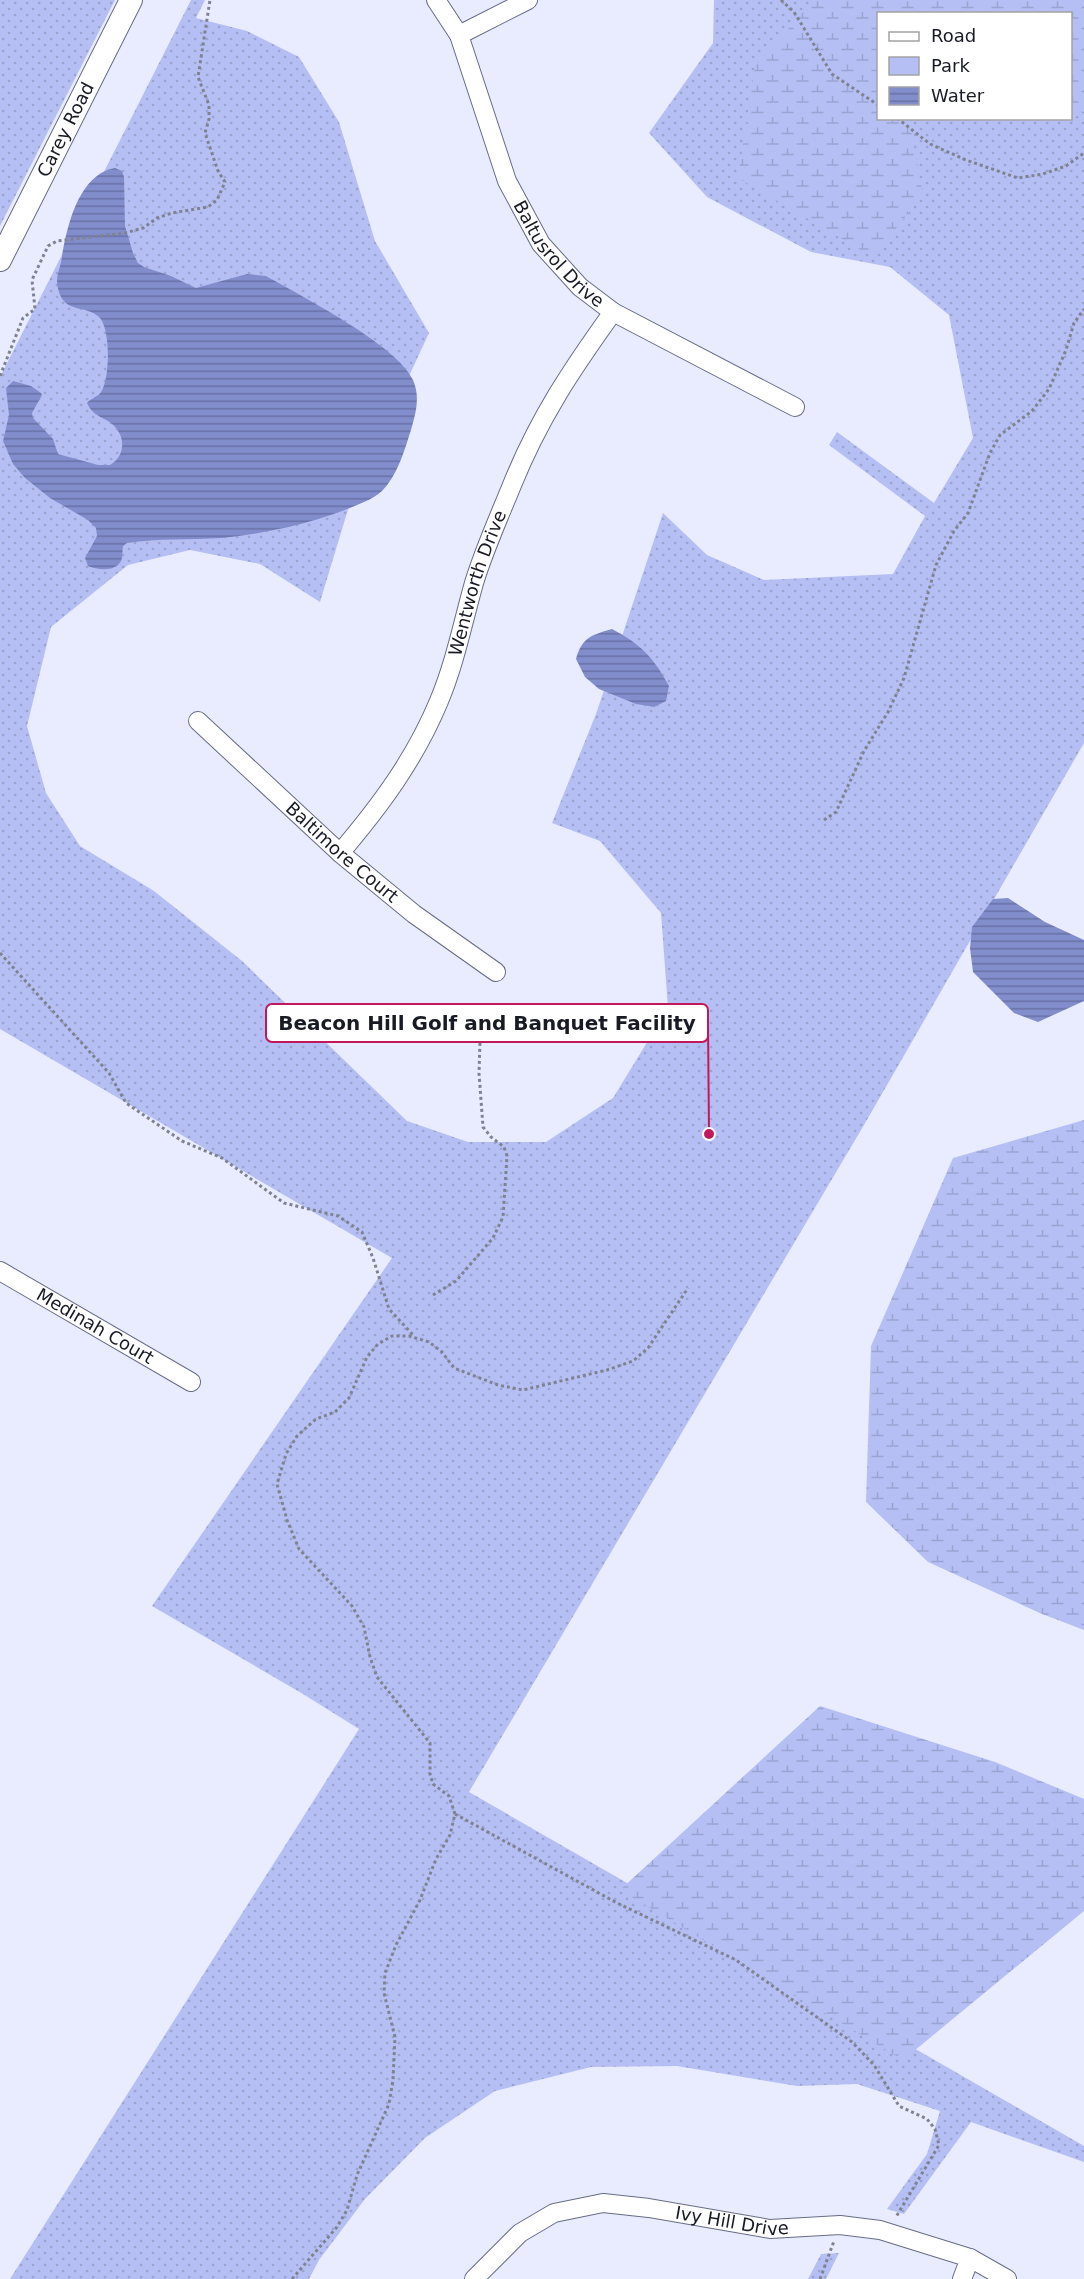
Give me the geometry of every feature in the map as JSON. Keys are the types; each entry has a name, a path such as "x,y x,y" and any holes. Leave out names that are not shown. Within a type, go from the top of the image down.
{"street":[{"name":"Carey Road","path":"0,260 131,0"},
{"name":"Baltusrol Drive","path":"436,0 459,35 507,181 522,213 541,244 580,287 613,312 795,406"},
{"path":"459,35 528,0"},
{"name":"Wentworth Drive","path":"340,853 376,811 401,776 419,744 440,700 457,651 475,581 538,425 566,377 613,312"},
{"name":"Baltimore Court","path":"198,721 340,853 414,914 496,972"},
{"name":"Medinah Court","path":"0,1271 190,1382"},
{"name":"Ivy Hill Drive","path":"474,2279 520,2233 554,2213 603,2203 650,2208 770,2229 840,2225 888,2232 970,2258 1007,2279"},
{"path":"962,2279 970,2258"}],"path":[{"path":"0,376 23,318 34,309 32,280 48,246 57,241 125,233 142,228 157,218 172,213 208,207 217,200 225,182 218,171 205,132 209,119 209,105 198,77 210,0"},
{"path":"782,0 794,12 832,74 877,104"},
{"path":"900,120 930,144 966,160 1018,178 1042,174 1066,166 1084,153"},
{"path":"824,820 836,812 864,751 888,712 904,678 936,564 954,531 968,513 990,453 1000,435 1032,411 1049,389 1066,350 1074,323 1084,309"},
{"path":"0,953 109,1073 126,1103 182,1141 222,1158 284,1203 338,1216 362,1232 389,1309 416,1338"},
{"path":"432,1295 456,1281 469,1267 493,1238 503,1217 507,1156 504,1147 483,1127 479,1073 480,1010"},
{"path":"292,2279 337,2226 347,2210 357,2175 389,2104 393,2080 395,2037 384,1993 385,1973 396,1945 420,1900 436,1860 450,1835 455,1814 448,1796 433,1784 430,1774 430,1743 377,1677 363,1627 352,1606 298,1549 286,1520 277,1484 286,1454 297,1436 316,1419 335,1412 349,1398 366,1357 378,1344 392,1336 416,1338 429,1342 442,1352 454,1368 498,1385 523,1390 607,1370 633,1361 648,1348 688,1287"},
{"path":"455,1814 617,1903 736,1960 852,2042 874,2065 899,2106 927,2119 935,2129 939,2145 888,2232"},
{"path":"820,2279 840,2225"}],"green space":[{"path":"0,0 115,0 0,226"},
{"path":"191,0 205,0 196,18 247,31 299,57 339,122 375,241 429,333 350,503 320,602 260,564 190,550 128,565 51,627 27,726 46,793 80,846 154,891 242,961 407,1121 468,1142 546,1142 613,1098 668,1008 661,913 600,841 552,823 596,714 663,513 707,555 764,580 893,574 925,516 829,445 837,432 934,503 973,438 949,315 890,267 811,252 707,197 649,133 713,43 714,0 1084,0 1084,743 864,1125 469,1792 1084,2146 1084,2162 971,2122 904,2214 887,2209 927,2154 940,2111 857,2084 797,2086 677,2066 591,2067 495,2091 425,2138 365,2199 319,2260 309,2279 10,2279 359,1729 152,1606 392,1258 0,1029 0,377"},
{"path":"814,0 1084,0 1084,113 1073,118 1072,12 877,12 877,120 909,120 923,195 873,257 738,178 755,66"},
{"path":"1084,1120 1084,1630 1042,1614 928,1562 866,1502 871,1346 953,1158"},
{"path":"820,1706 995,1762 1084,1799 1084,1911 903,2060 620,1890"},
{"path":"839,2253 826,2279 808,2279 821,2254"}],"water":[{"path":"115,168 122,171 124,177 125,226 138,263 196,288 247,274 266,276 347,322 404,366 413,380 417,393 415,414 399,464 382,491 363,502 298,525 222,538 127,543 123,546 119,565 101,569 88,566 85,558 97,536 96,528 88,520 50,498 25,478 13,464 3,441 9,415 6,388 13,381 31,386 41,393 32,413 33,418 53,439 58,454 98,465 110,465 121,453 121,438 113,424 93,412 87,403 101,392 106,376 108,354 103,323 94,313 66,303 59,292 57,282 67,231 77,203 92,180 103,172"},
{"path":"612,629 639,646 658,667 669,686 666,701 654,707 636,704 599,689 585,677 576,659 581,646 593,635"},
{"path":"1008,898 1045,922 1084,940 1084,1001 1038,1022 1014,1013 973,972 970,948 972,927 993,899"}],"place":[{"name":"Beacon Hill Golf and Banquet Facility","path":"709,1134"}]}
